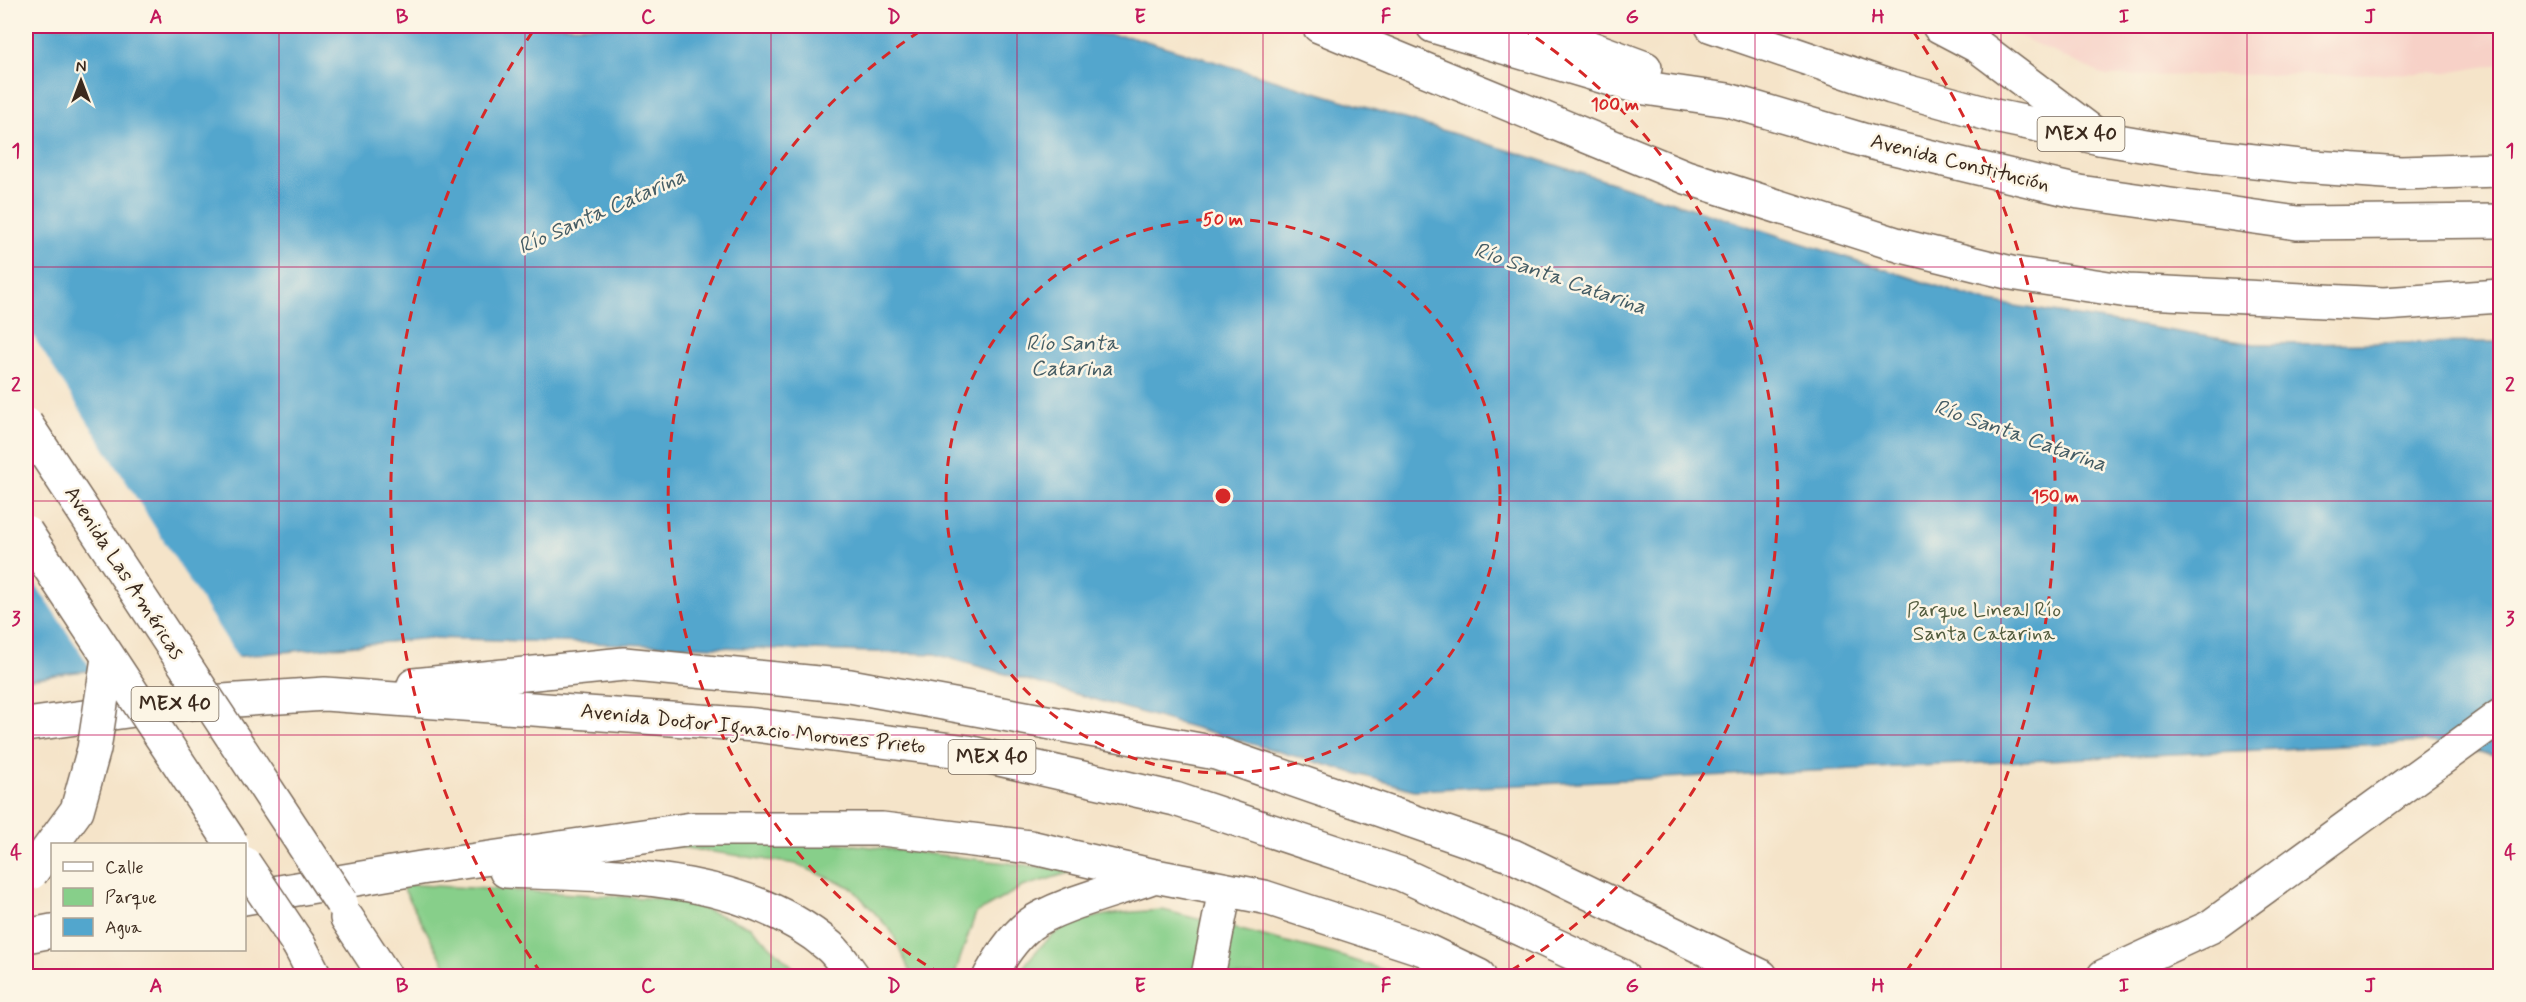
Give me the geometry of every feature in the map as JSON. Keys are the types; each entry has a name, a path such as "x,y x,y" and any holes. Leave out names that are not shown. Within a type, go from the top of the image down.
{"main road":[{"path":"1319,26 1400,57 1686,177 1913,249 2011,273 2128,291 2384,304 2500,296"},
{"name":"Avenida Constitución","path":"1433,26 1638,87 1728,100 1873,143 2079,192 2297,223 2500,221"},
{"path":"1532,26 1728,100"},
{"name":"MEX 40","path":"1712,26 1891,87 1995,116 2100,138 2200,155 2300,166 2400,173 2500,170"},
{"path":"1939,26 1979,47 2100,138"},
{"path":"2462,170 2500,160"},
{"name":"Avenida Las Américas","path":"26,424 344,910"},
{"path":"26,532 231,843"},
{"path":"52,843 77,810 94,749 108,658"},
{"path":"326,694 624,664 850,686 1216,753 1514,856 1761,976"},
{"name":"Avenida Doctor Ignacio Morones Prieto","path":"26,725 178,704 326,694 755,725 968,752 1175,800 1401,874 1622,976"},
{"path":"2104,976 2210,927 2500,716"},
{"path":"246,898 421,868 692,829 882,829 1030,847 1155,876 1263,897 1423,949 1479,976"},
{"path":"28,874 51,844"},
{"path":"246,866 299,945 315,976"},
{"path":"421,868 610,874 718,890 774,909 831,948 853,976"},
{"path":"990,976 1004,951 1030,924 1061,909 1155,876"},
{"path":"1208,976 1225,890"},
{"path":"344,910 372,976"},
{"path":"344,910 385,976"},
{"path":"26,936 51,931"}],"shaded area":[{"path":"1997,26 2500,26 2500,64 2446,73 2106,76"}],"green space":[{"path":"779,836 1075,871 1022,887 976,913 954,976 912,976 892,932 852,888 796,864 657,844"},
{"path":"401,884 681,900 750,927 794,968 799,976 451,976"},
{"path":"1163,910 1334,954 1402,976 1016,976 1045,942 1058,931 1077,922 1101,916"}],"water":[{"name":"Río Santa Catarina","path":"26,26 1003,26 1133,37 1521,154 1984,301 2254,344 2500,342 2500,756 2426,742 1414,790 935,654 430,638 67,673 26,680"}],"pier":[{"path":"26,325 239,659 94,673 26,570"}],"park label":[{"name":"Parque Lineal Río Santa Catarina","path":"1984,622"}]}
